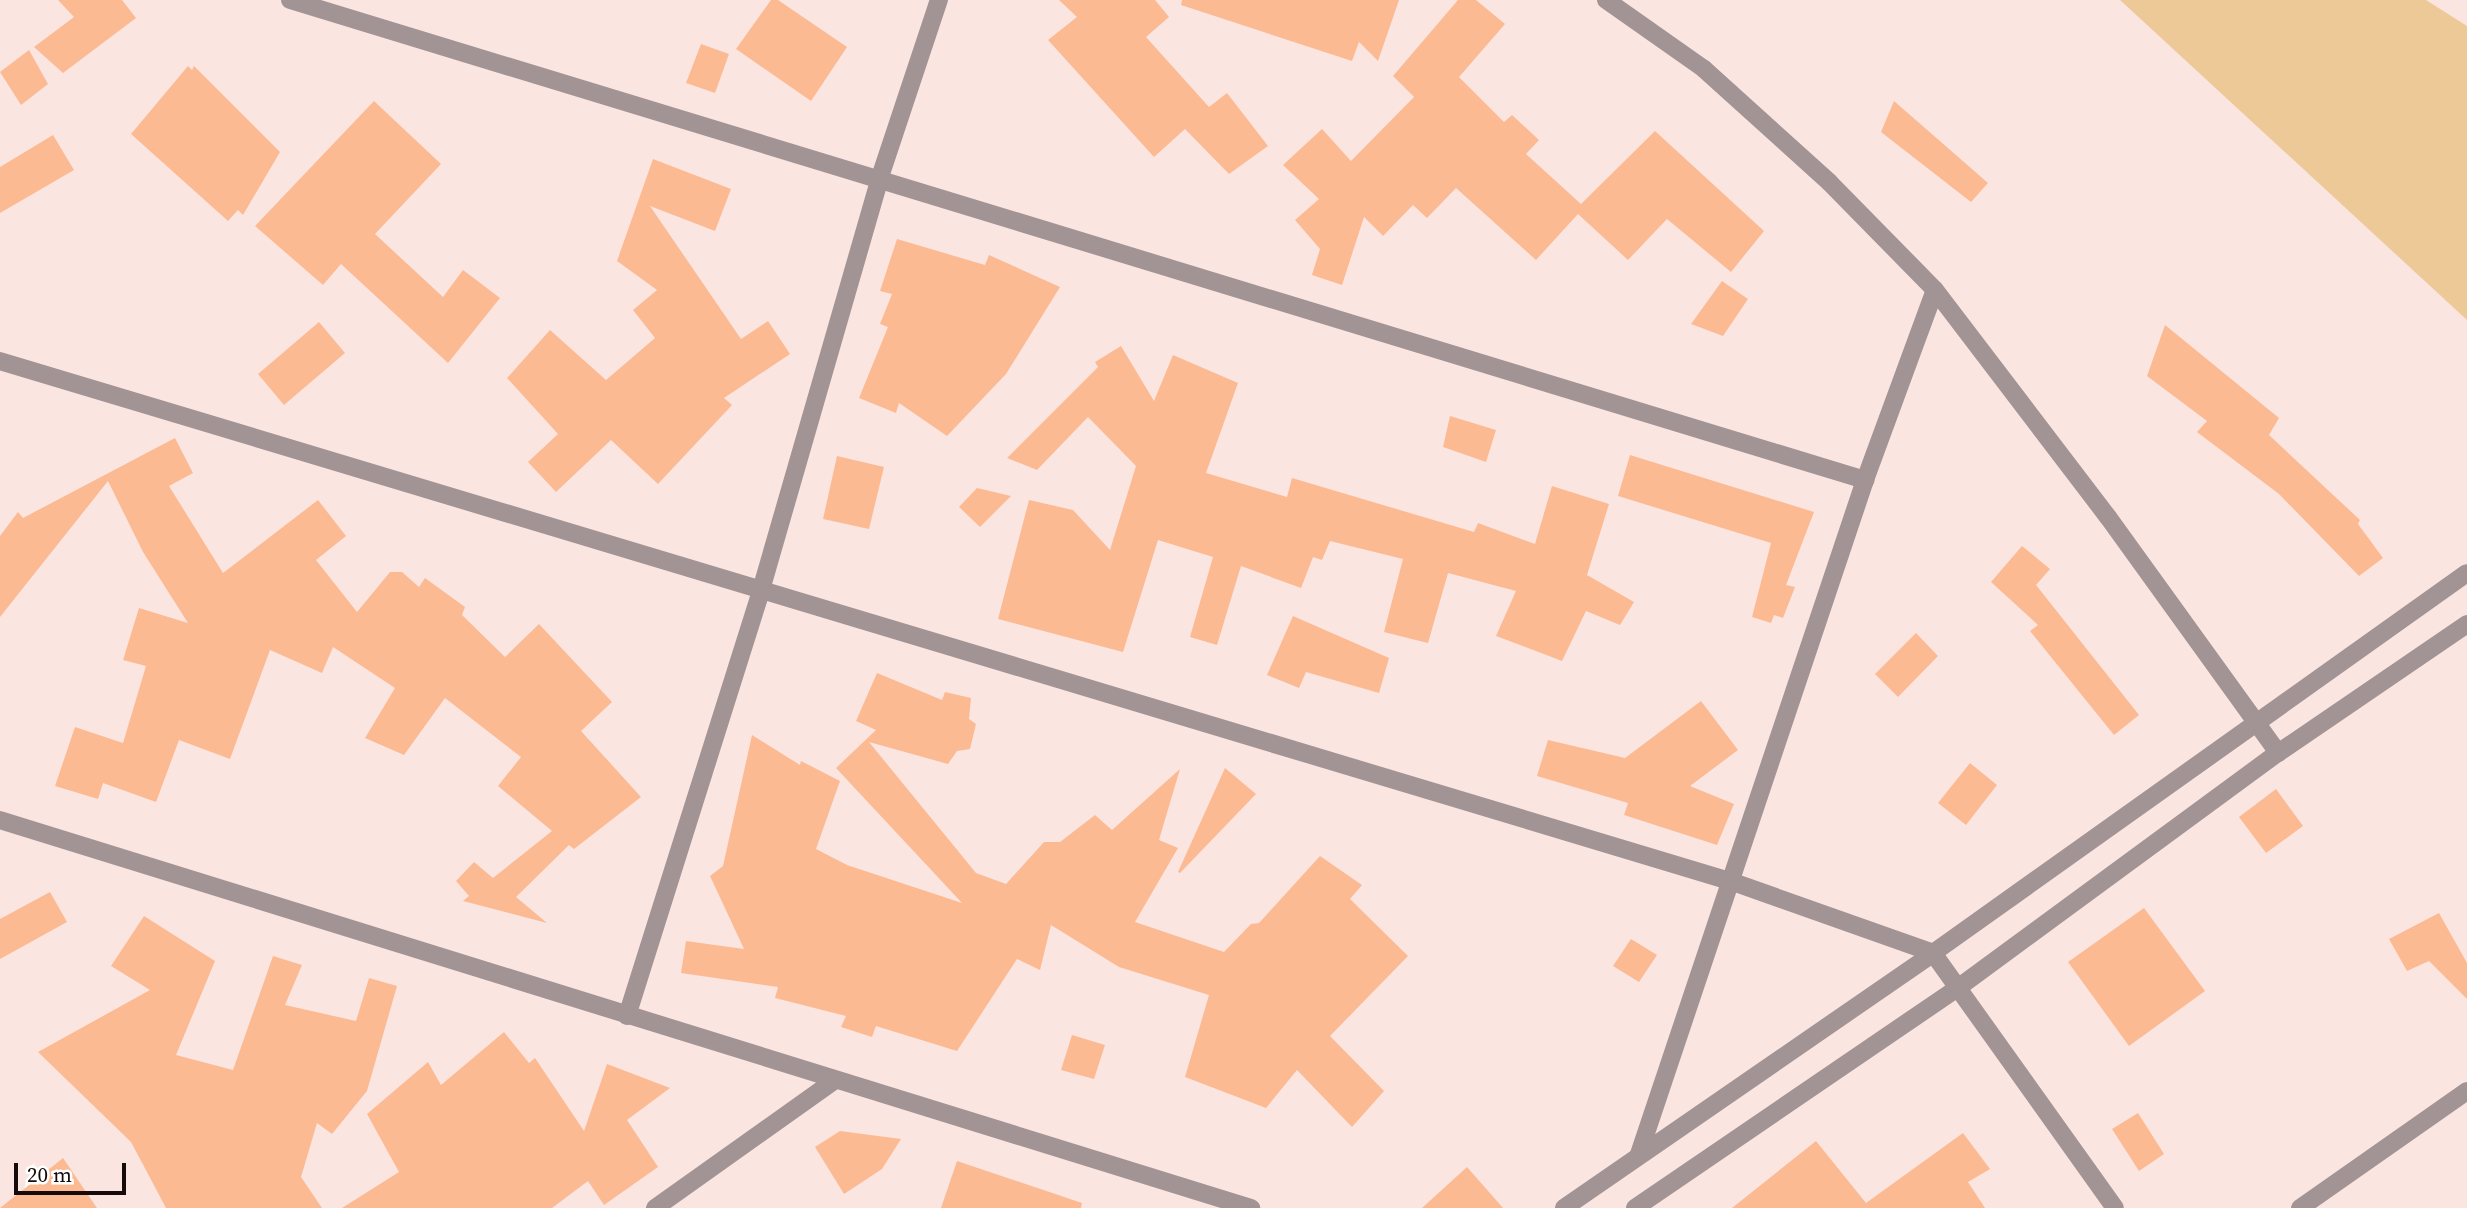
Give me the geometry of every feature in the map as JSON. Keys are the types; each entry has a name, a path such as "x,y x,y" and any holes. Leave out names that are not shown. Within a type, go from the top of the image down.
{"street":[{"path":"290,0 1865,480"},
{"path":"627,1017 761,590 879,180 939,0"},
{"path":"1606,0 1704,69 1829,182 1935,290 2278,753"},
{"path":"1639,1154 1733,883 1865,480 1935,290"},
{"path":"0,361 1733,883 1933,953 2115,1208"},
{"path":"1564,1208 1933,953 2256,720 2467,573"},
{"path":"1634,1208 1959,987 2278,753 2467,624"},
{"path":"0,820 627,1017 1251,1208"},
{"path":"655,1208 834,1081"},
{"path":"2300,1208 2467,1091"}],"shaded area":[{"path":"2120,0 2426,0 2467,26 2467,320"}],"building":[{"path":"58,0 122,0 136,18 63,73 34,47 74,17"},
{"path":"771,0 778,0 847,47 811,101 736,49"},
{"path":"1059,0 1155,0 1169,17 1146,37 1209,107 1227,93 1268,146 1229,174 1185,129 1154,157 1048,40 1077,17"},
{"path":"1182,0 1399,0 1378,61 1359,42 1352,61 1181,5"},
{"path":"1458,0 1476,0 1505,24 1459,77 1504,122 1512,115 1539,140 1526,154 1581,204 1655,131 1764,231 1731,272 1667,219 1628,260 1578,214 1536,260 1456,188 1427,218 1413,205 1383,236 1364,217 1342,285 1312,275 1320,249 1295,220 1319,199 1283,165 1322,129 1351,161 1414,97 1393,76"},
{"path":"701,44 729,54 715,93 686,83"},
{"path":"29,50 48,84 21,105 0,72"},
{"path":"188,66 192,70 194,66 280,152 243,215 238,210 228,221 131,134"},
{"path":"374,101 441,164 375,234 443,297 463,270 500,298 448,363 341,264 323,285 255,226"},
{"path":"1894,101 1988,183 1971,202 1881,132"},
{"path":"53,135 74,170 0,213 0,167"},
{"path":"653,159 731,189 715,231 650,206 741,339 768,321 790,354 724,398 732,405 658,484 611,440 556,492 528,462 558,434 507,378 550,330 606,380 655,338 633,310 657,290 617,261"},
{"path":"897,239 985,265 989,255 1060,287 1006,374 947,436 899,403 896,413 859,398 888,327 880,324 892,294 880,291"},
{"path":"1722,281 1748,299 1723,336 1691,324"},
{"path":"319,322 345,353 284,405 258,374"},
{"path":"2165,325 2279,418 2269,435 2360,520 2358,524 2383,558 2359,576 2279,494 2197,432 2207,421 2147,376"},
{"path":"1121,346 1154,401 1173,355 1238,383 1206,473 1287,497 1292,478 1474,532 1478,523 1535,544 1552,486 1609,504 1587,575 1634,602 1620,625 1586,611 1562,661 1496,636 1516,591 1448,573 1428,643 1384,632 1403,559 1330,541 1322,560 1313,557 1301,588 1241,566 1217,645 1190,637 1213,557 1158,540 1123,652 998,619 1029,500 1073,510 1110,550 1136,466 1088,417 1037,470 1007,458 1098,367 1095,362"},
{"path":"1450,416 1496,430 1486,462 1443,447"},
{"path":"175,438 193,473 169,486 223,573 318,500 346,536 316,560 357,612 390,572 402,572 419,587 425,578 465,607 462,615 505,657 539,624 612,702 581,731 641,797 574,849 569,845 516,897 547,923 463,901 469,896 456,881 474,862 493,878 552,831 498,786 521,757 445,698 404,755 365,738 395,688 333,647 322,673 270,650 230,759 179,740 156,802 103,783 98,799 55,786 75,727 123,743 146,666 123,660 139,608 188,623 143,552 108,481 0,617 0,536 18,512 23,518"},
{"path":"1630,455 1814,512 1786,585 1795,587 1783,618 1774,615 1771,623 1752,617 1771,543 1618,496"},
{"path":"837,456 884,467 869,529 823,519"},
{"path":"977,488 1011,496 980,527 959,507"},
{"path":"2022,546 2050,569 2036,585 2139,715 2114,735 2030,631 2038,625 1991,582"},
{"path":"1293,616 1389,658 1379,693 1306,672 1299,688 1267,675"},
{"path":"1916,633 1938,656 1898,697 1875,674"},
{"path":"877,673 942,700 945,692 971,698 969,719 976,724 970,749 957,751 948,764 869,742 976,873 1006,884 1044,842 1060,842 1095,815 1112,830 1180,769 1159,840 1178,848 1135,922 1224,952 1251,924 1259,923 1320,856 1362,885 1350,899 1408,956 1330,1036 1384,1091 1352,1127 1297,1070 1266,1108 1185,1077 1209,995 1119,967 1051,925 1040,970 1017,959 957,1051 876,1026 872,1037 841,1027 846,1016 775,998 778,987 681,973 686,941 744,949 710,876 723,866 752,735 800,765 801,761 840,781 816,849 847,865 962,903 836,768 876,730 856,721"},
{"path":"1701,701 1738,750 1690,786 1734,804 1717,845 1624,815 1628,803 1537,776 1548,740 1625,758"},
{"path":"1970,763 1997,785 1966,825 1938,803"},
{"path":"1225,768 1256,794 1180,873 1178,872"},
{"path":"2276,789 2303,826 2266,853 2239,817"},
{"path":"50,892 67,922 0,959 0,919"},
{"path":"2144,908 2205,991 2129,1046 2068,962"},
{"path":"2439,913 2467,963 2467,999 2429,961 2407,971 2389,939"},
{"path":"144,916 215,961 176,1055 233,1070 273,956 302,965 285,1005 356,1021 369,978 397,986 367,1091 332,1134 317,1123 301,1177 322,1208 166,1208 131,1142 38,1052 150,990 111,966"},
{"path":"1631,939 1657,955 1639,982 1613,966"},
{"path":"504,1032 529,1063 535,1058 584,1131 607,1064 670,1088 627,1120 658,1167 604,1205 588,1181 552,1208 342,1208 399,1172 367,1114 428,1062 441,1085"},
{"path":"1072,1035 1105,1045 1094,1079 1061,1070"},
{"path":"2138,1113 2164,1154 2139,1171 2112,1129"},
{"path":"840,1131 901,1139 882,1169 844,1194 815,1147"},
{"path":"1963,1133 1990,1169 1968,1182 1985,1208 1732,1208 1816,1141 1866,1203"},
{"path":"63,1158 97,1208 0,1208"},
{"path":"957,1161 1082,1203 1081,1208 941,1208"},
{"path":"1467,1167 1503,1208 1422,1208"}]}
